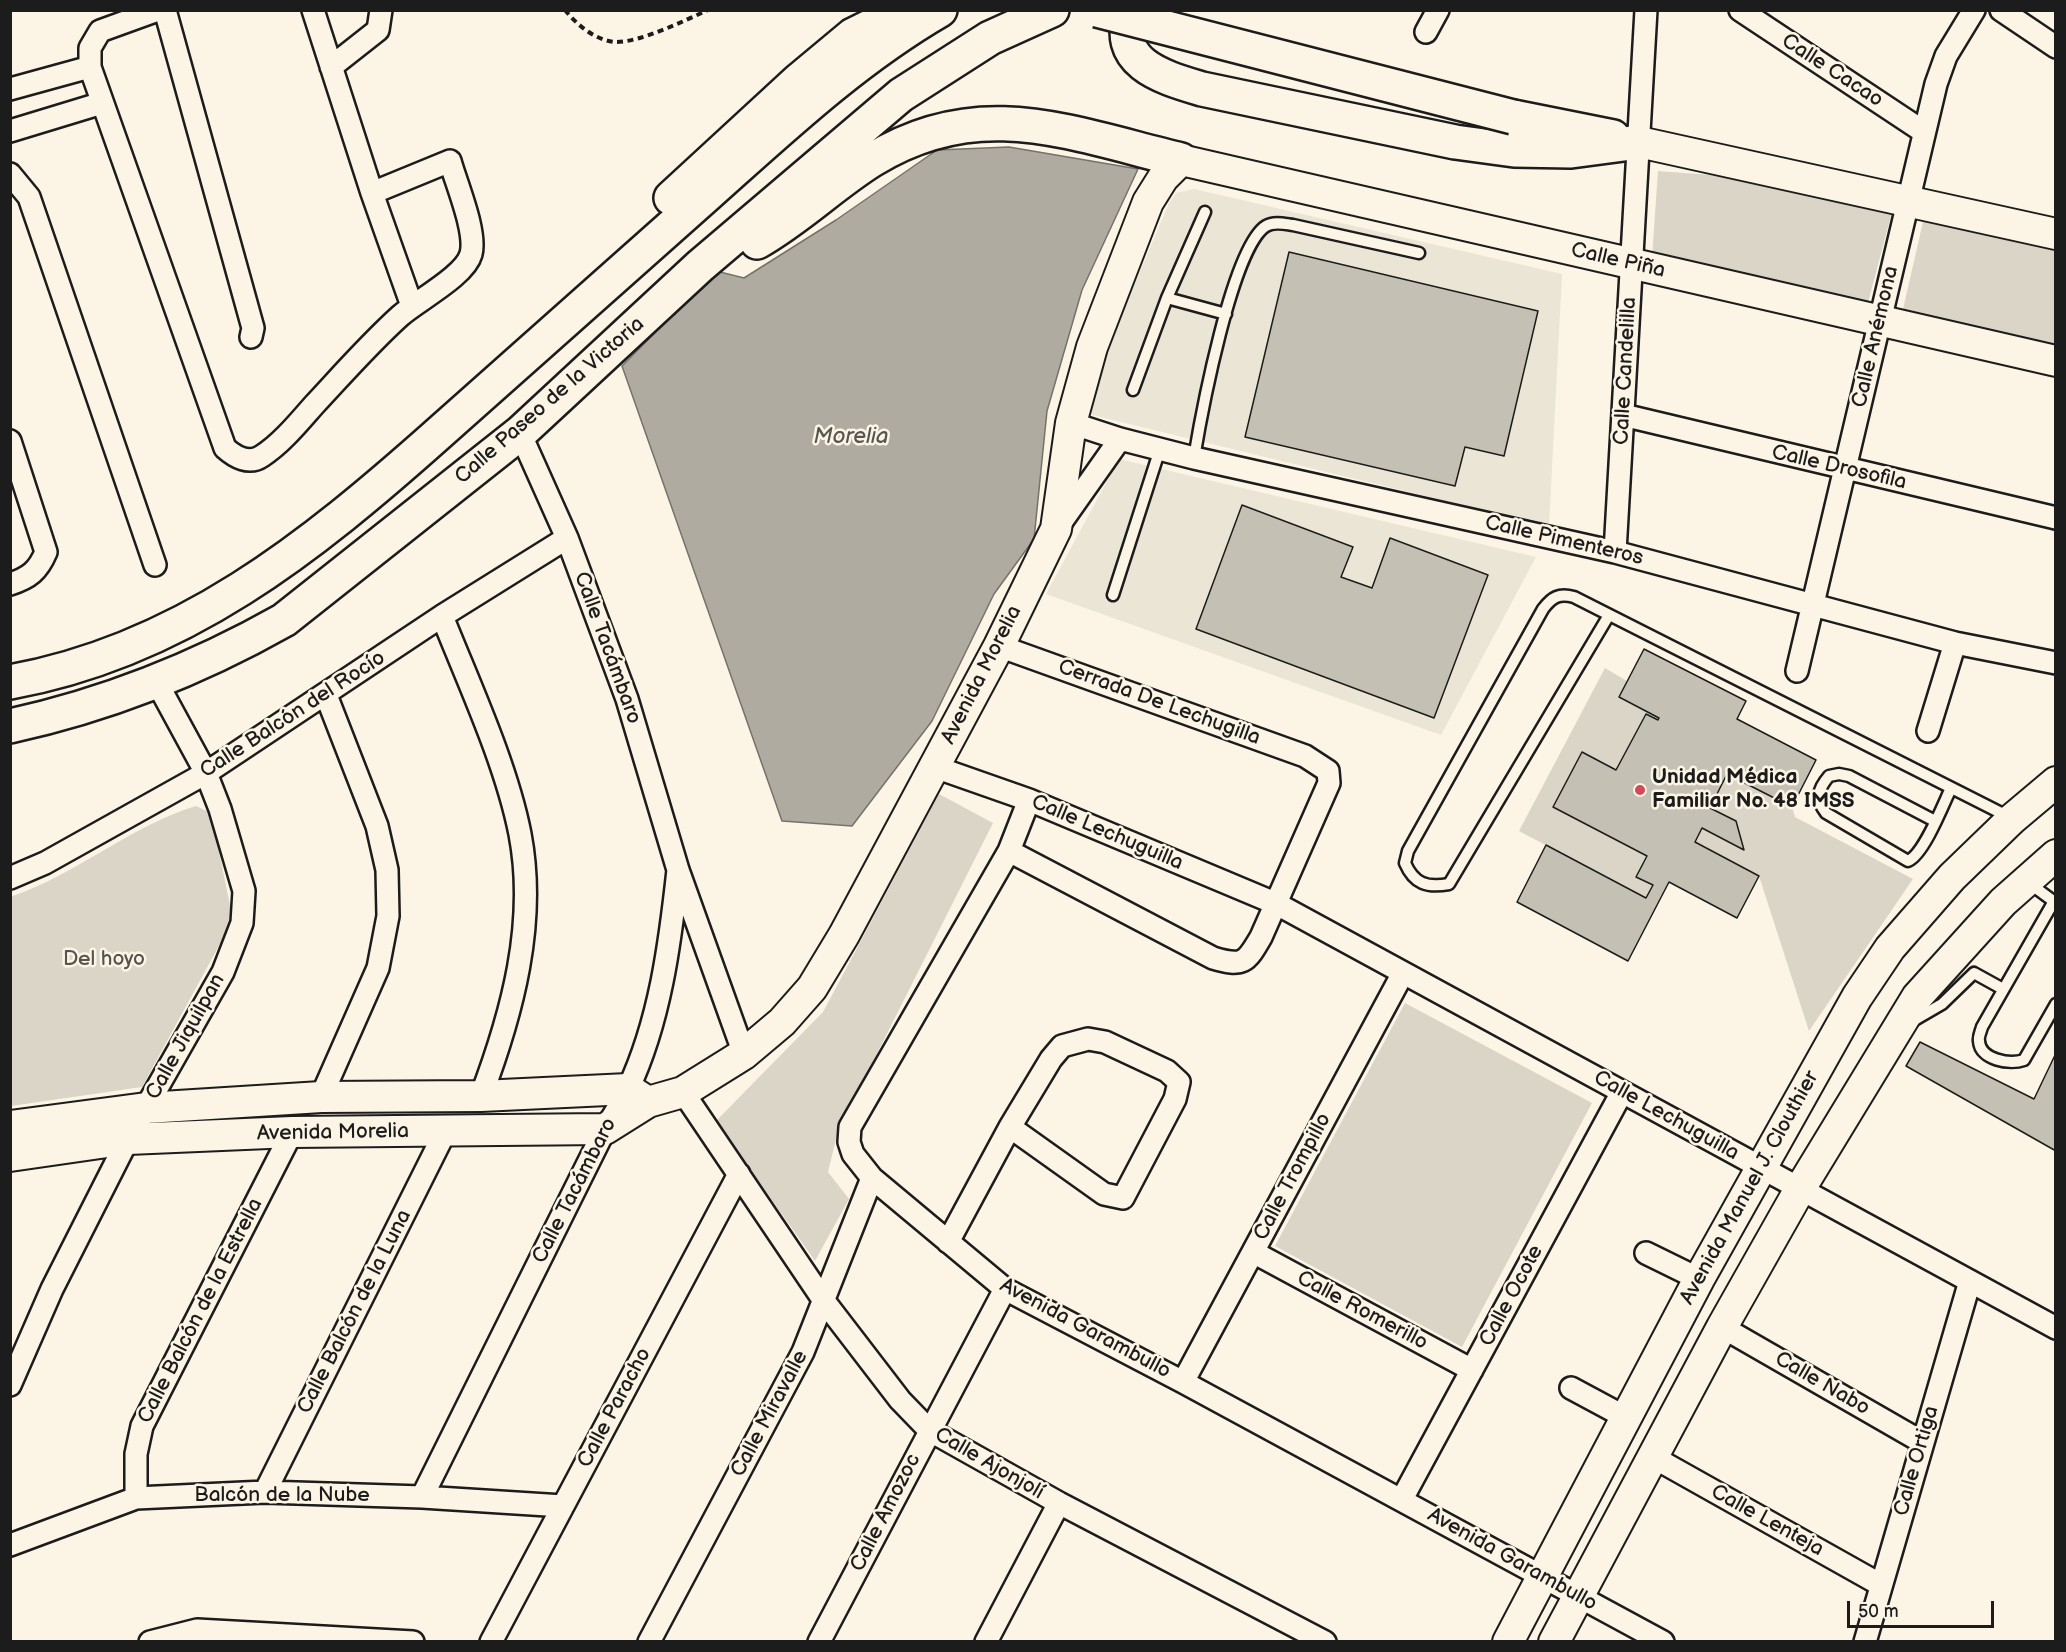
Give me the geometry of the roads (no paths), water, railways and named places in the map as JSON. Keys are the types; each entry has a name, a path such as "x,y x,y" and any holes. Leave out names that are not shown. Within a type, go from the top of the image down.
{"main road":[{"path":"374,491 505,352 799,80 853,35 904,10"},
{"path":"10,682 55,674 132,647 212,609 260,579 374,491 837,79 940,10"},
{"name":"Calle Paseo de la Victoria","path":"10,726 94,703 156,681 243,643 284,620 520,433 700,266 901,95 990,38 1052,10"},
{"path":"1097,10 1513,117 1638,142 2055,234"},
{"path":"1132,10 1125,27 1128,43 1140,64 1166,78 1202,89 1455,142 1514,150 1571,151 1638,142"},
{"path":"700,266 740,252 760,240 880,156 906,141 943,129 978,123 1017,123 1181,160"},
{"name":"Calle Piña","path":"1181,160 2055,362"},
{"name":"Avenida Morelia","path":"10,1126 146,1108 321,1098 638,1095 683,1092 744,1054 782,1022 812,988 844,935 999,646 1056,529 1071,423 1092,348 1148,202 1163,178 1181,160"},
{"name":"Avenida Manuel J. Clouthier","path":"1508,1641 1699,1279 1846,1015 1890,948 1952,877 2012,819 2055,782"},
{"name":"Avenida Manuel J. Clouthier","path":"1554,1641 1722,1327 1800,1189 1899,1025 1917,997 2003,902 2055,855"},
{"name":"Avenida Morelia","path":"10,1156 128,1139 292,1132 605,1129 638,1095"}],"street":[{"path":"158,10 100,31 93,39 90,67 225,448 235,457 248,460 261,457 299,422 374,340 412,306 460,270 471,255 472,239 450,161 372,193"},
{"path":"165,10 253,328 251,337"},
{"path":"313,10 372,193 412,306"},
{"path":"331,67 378,30 381,10"},
{"path":"1426,32 1438,10"},
{"name":"Calle Candelilla","path":"1616,552 1646,10"},
{"name":"Calle Cacao","path":"1740,10 1924,132"},
{"name":"Calle Anémona","path":"1797,671 1936,84 1946,56 1974,10"},
{"path":"2001,10 2055,47"},
{"path":"10,89 90,67"},
{"path":"10,131 102,103"},
{"path":"10,174 29,197 155,565"},
{"name":"Calle Drosofila","path":"1623,416 2055,518"},
{"name":"Calle Pimenteros","path":"1071,423 1120,440 1616,552 1955,643 2055,663"},
{"name":"Calle Tacámbaro","path":"520,433 567,538 627,699 678,870 744,1054"},
{"path":"1056,529 1120,440"},
{"path":"10,441 46,552 40,567 27,578 10,584"},
{"name":"Calle Balcón del Rocío","path":"10,878 45,863 207,772 442,616 567,538"},
{"path":"442,616 500,767 520,834 525,893 519,972 501,1042 481,1096"},
{"path":"1928,731 1955,643"},
{"name":"Cerrada De Lechugilla","path":"999,646 1318,762 1328,771 1329,783 1277,904"},
{"name":"Calle Jiquilpan","path":"10,1385 52,1290 128,1139 223,972 242,923 244,891 226,827 207,772 156,681"},
{"path":"321,1098 378,968 388,916 387,870 377,826 326,695"},
{"name":"Calle Lechuguilla","path":"935,767 1029,800 1277,904 2055,1328"},
{"name":"Avenida Garambullo","path":"1029,800 1009,851 850,1127 849,1142 853,1154 872,1178 1005,1289 1402,1499 1663,1641"},
{"path":"1009,851 1213,958 1228,963 1239,963 1248,959 1277,904"},
{"name":"Calle Tacámbaro","path":"638,1095 670,938 678,870"},
{"name":"Calle Trompillo","path":"1183,1382 1403,973"},
{"path":"948,1242 1010,1127 1051,1059 1062,1046 1088,1039 1105,1042 1167,1071 1179,1082 1175,1099 1123,1198 1104,1194 1010,1127"},
{"name":"Calle Ajonjolí","path":"683,1092 824,1301 900,1400 929,1430 1059,1503 1325,1641"},
{"name":"Calle Ocote","path":"1402,1499 1622,1092"},
{"name":"Calle Tacámbaro","path":"422,1497 605,1129"},
{"name":"Calle Balcón de la Estrella","path":"136,1498 136,1454 142,1425 292,1132"},
{"name":"Calle Balcón de la Luna","path":"265,1492 446,1132"},
{"name":"Calle Paracho","path":"490,1641 739,1174"},
{"name":"Calle Miravalle","path":"649,1641 803,1352 872,1178"},
{"name":"Calle Romerillo","path":"1253,1252 1472,1370"},
{"path":"1646,1253 1699,1279"},
{"name":"Calle Ortiga","path":"1865,1641 1970,1281"},
{"name":"Calle Amozoc","path":"819,1641 1005,1289"},
{"name":"Calle Nabo","path":"1722,1327 1922,1442"},
{"path":"1571,1388 1626,1417"},
{"name":"Calle Lenteja","path":"1653,1456 1881,1585"},
{"name":"Balcón de la Nube","path":"10,1545 136,1498 265,1492 422,1497 563,1506"},
{"path":"987,1641 1059,1503"},
{"path":"150,1641 197,1630 333,1639 413,1641"}],"lane":[{"path":"1133,390 1167,298 1205,212"},
{"path":"1194,458 1208,379 1237,278 1254,240 1266,226 1278,223 1293,225 1419,253"},
{"path":"1167,298 1226,314"},
{"path":"1113,595 1160,449"},
{"path":"1609,615 1449,884 1425,885 1414,879 1405,863 1408,850 1543,609 1552,598 1564,594 1609,615 2012,819"},
{"path":"1935,821 1839,774 1829,776 1818,793 1819,805 1826,813 1903,859 1913,858 1935,821 1951,788"},
{"path":"2026,881 2054,902 1982,1027 1978,1040 1980,1048 1988,1055 2002,1061 2015,1063 2024,1060 2055,1004"},
{"path":"1899,1025 1917,1021 1934,1010 1974,973 2002,989"}],"water":[{"name":"Morelia","path":"1009,147 1138,169 1082,290 1047,411 1034,539 994,594 932,721 852,826 782,821 622,366 716,271 744,278 836,220 937,150"}],"place":[{"name":"Unidad Médica Familiar No. 48 IMSS","path":"1640,790"}],"park label":[{"name":"Del hoyo","path":"104,960"}]}
